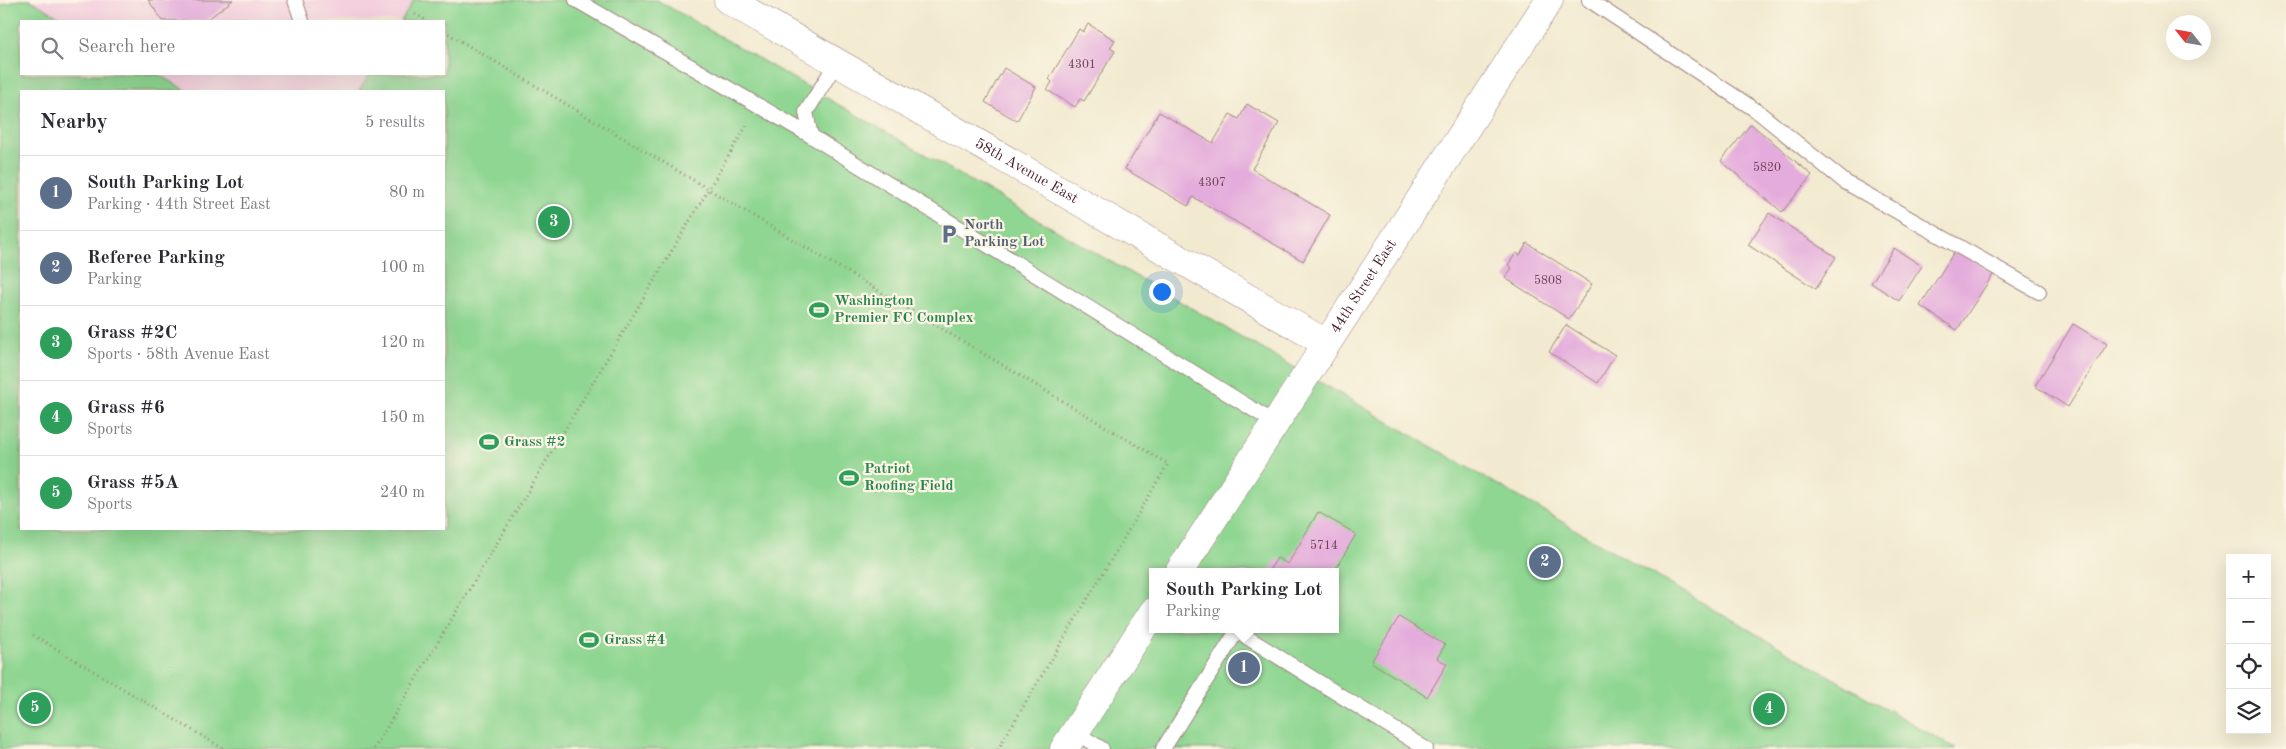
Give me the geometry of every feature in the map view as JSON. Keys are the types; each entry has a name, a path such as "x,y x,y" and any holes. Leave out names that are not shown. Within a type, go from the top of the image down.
{"street":[{"name":"58th Avenue East","path":"728,0 1326,342"},
{"name":"44th Street East","path":"1182,568 1549,0"},
{"path":"1070,741 1149,618"}],"lane":[{"path":"295,0 302,20"},
{"path":"576,0 812,136 1275,423"},
{"path":"1589,0 1758,111 1845,182 2039,292"},
{"path":"812,136 806,112 836,62"},
{"path":"1163,749 1236,633"},
{"path":"1240,633 1426,749"},
{"path":"1070,741 1102,749"}],"path":[{"path":"415,14 425,20"},
{"path":"445,32 1168,464 998,749"},
{"path":"374,749 758,105"},
{"path":"33,635 224,749"}],"shaded area":[{"path":"30,0 414,0 402,20 65,20"},
{"path":"159,75 369,75 360,90 185,90"}],"green space":[{"name":"Washington Premier FC Complex","path":"18,0 30,0 65,20 20,20 20,75 159,75 185,90 20,90 20,530 445,530 445,90 360,90 369,75 445,75 445,20 402,20 414,0 657,0 1956,749 0,749 0,6"}],"building":[{"path":"148,0 233,0 209,20 162,20"},
{"path":"1088,24 1115,40 1110,48 1115,51 1084,101 1080,99 1075,107 1047,90 1052,82 1049,79 1079,29 1083,32"},
{"path":"1004,68 1036,87 1017,121 985,102"},
{"path":"1247,104 1279,123 1252,169 1330,215 1303,261 1193,197 1188,206 1125,169 1159,112 1213,143 1230,114 1239,119"},
{"path":"1751,124 1812,175 1782,212 1721,161"},
{"path":"1769,213 1836,257 1816,289 1748,245"},
{"path":"1527,243 1592,284 1569,319 1505,278 1512,268 1508,265 1516,253 1520,255"},
{"path":"1894,248 1922,266 1899,301 1871,283"},
{"path":"1956,249 1994,273 1957,330 1920,306"},
{"path":"2073,324 2107,344 2068,407 2035,386"},
{"path":"1566,325 1615,355 1598,383 1549,352"},
{"path":"1318,512 1356,534 1336,568 1271,568 1277,558 1288,564"},
{"path":"1399,617 1445,645 1437,658 1447,664 1427,697 1371,662"}],"place":[{"name":"Grass #2C","path":"554,222"},
{"name":"North Parking Lot","path":"949,234"},
{"name":"Washington Premier FC Complex","path":"819,310"},
{"name":"Grass #2","path":"489,442"},
{"name":"Patriot Roofing Field","path":"849,478"},
{"name":"Referee Parking","path":"1545,562"},
{"name":"Grass #4","path":"589,640"},
{"name":"South Parking Lot","path":"1244,668"},
{"name":"Grass #5A","path":"35,708"},
{"name":"Grass #6","path":"1769,709"}]}
